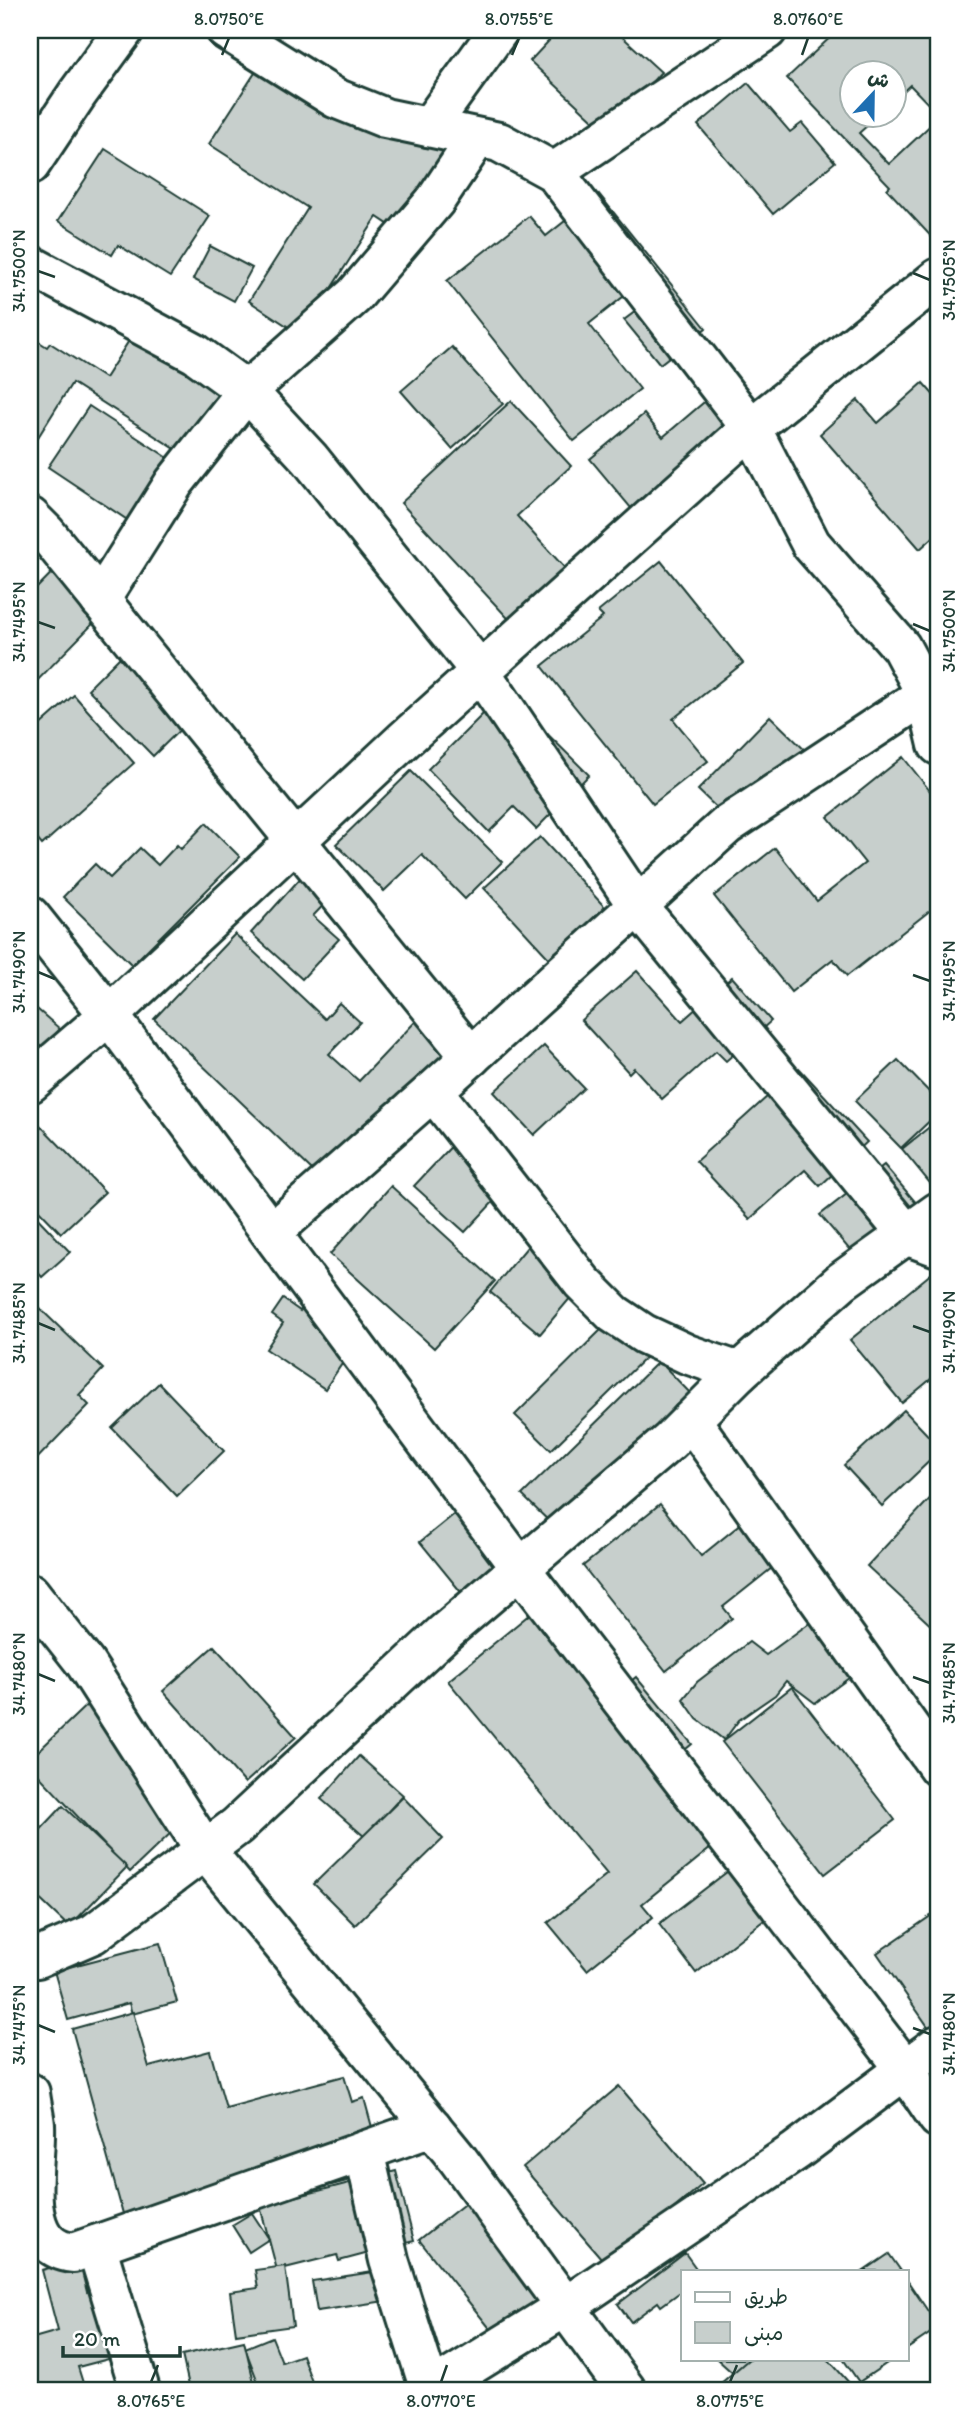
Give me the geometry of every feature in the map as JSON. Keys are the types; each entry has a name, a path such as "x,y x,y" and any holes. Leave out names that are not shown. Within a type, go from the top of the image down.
{"street":[{"path":"30,165 124,30"},
{"path":"226,30 335,98 384,118 499,142 554,172 751,428 811,544 901,647 932,688 938,745"},
{"path":"429,127 499,30"},
{"path":"554,172 767,30"},
{"path":"100,600 174,483 247,391 354,296 435,201 477,138"},
{"path":"30,265 196,354 247,391 310,459 480,671 637,905 923,1242"},
{"path":"30,1083 109,1016 480,671 751,428 938,278"},
{"path":"30,517 46,533 471,1056"},
{"path":"271,1233 433,1091 727,825 932,688"},
{"path":"30,916 109,1016 520,1568 905,2069 938,2118"},
{"path":"433,1091 582,1282 614,1314 644,1334 687,1354 739,1372"},
{"path":"30,1959 93,1934 237,1826 444,1633 670,1441 739,1372 842,1282 923,1242 938,1212"},
{"path":"691,1420 938,1767"},
{"path":"30,1593 85,1663 205,1850 457,2158 626,2390"},
{"path":"364,2151 389,2260 430,2390 565,2307 796,2151 938,2045"},
{"path":"30,2093 35,2125 31,2192 40,2233 48,2244 61,2251 73,2253 432,2127"},
{"path":"96,2245 140,2390"}],"building":[{"path":"559,30 615,30 661,72 650,84 654,87 609,135 530,61"},
{"path":"838,30 924,30 938,44 938,103 932,108 910,85 908,87 908,60 838,60 838,130 862,130 859,133 889,164 938,118 938,244 887,189 890,186 787,78"},
{"path":"273,45 446,154 397,230 377,217 301,335 249,301 308,208 209,144"},
{"path":"748,83 790,132 802,123 835,162 773,214 698,125"},
{"path":"105,149 210,216 170,277 118,245 112,255 58,221"},
{"path":"599,194 706,328 660,364 624,320 640,308 628,293 589,324 640,389 574,441 447,281 529,216 546,236"},
{"path":"210,246 252,268 234,301 193,279"},
{"path":"148,311 257,380 202,466 72,383 30,450 30,336 47,347 50,343 105,378"},
{"path":"452,347 503,404 452,449 401,391"},
{"path":"923,383 938,400 938,533 920,549 820,434 858,400 878,423"},
{"path":"723,386 755,423 641,520 590,459 644,414 663,437"},
{"path":"511,401 571,466 517,516 574,578 519,630 401,503"},
{"path":"89,406 182,467 141,529 48,467"},
{"path":"78,546 125,591 32,686 30,595"},
{"path":"661,561 743,663 673,719 708,761 653,804 542,666 603,617 598,612"},
{"path":"133,644 199,711 153,756 88,689"},
{"path":"505,692 589,775 536,829 514,807 489,832 428,769"},
{"path":"74,695 134,763 42,845 30,831 30,734"},
{"path":"770,716 816,761 745,835 698,790"},
{"path":"903,757 938,801 938,907 937,905 847,976 833,959 791,992 714,896 775,848 817,901 865,863 828,817"},
{"path":"411,771 502,862 465,899 422,855 384,891 336,844"},
{"path":"206,823 240,857 132,965 63,897 95,864 110,878 140,848 158,865 177,845 181,849"},
{"path":"540,837 614,917 558,968 484,888"},
{"path":"306,872 333,895 313,916 339,939 302,979 251,933"},
{"path":"235,934 325,1019 339,1003 360,1022 329,1054 359,1081 433,1003 458,1028 438,1048 455,1064 334,1191 154,1019"},
{"path":"637,971 682,1021 732,977 771,1021 726,1061 716,1051 662,1099 634,1068 629,1073 581,1020"},
{"path":"30,1003 60,1029 30,1064"},
{"path":"544,1046 584,1088 534,1135 494,1092"},
{"path":"898,1060 938,1101 938,1113 901,1148 855,1101"},
{"path":"799,1068 867,1142 820,1186 805,1170 750,1219 696,1161"},
{"path":"938,1120 938,1193 902,1149"},
{"path":"37,1122 105,1192 61,1233 30,1201 30,1129"},
{"path":"460,1137 497,1172 482,1188 495,1200 465,1232 414,1186"},
{"path":"884,1165 928,1217 866,1269 820,1215"},
{"path":"391,1186 495,1281 434,1348 330,1254"},
{"path":"30,1210 70,1252 42,1277 30,1264"},
{"path":"542,1229 593,1271 540,1334 490,1292"},
{"path":"938,1268 938,1373 902,1403 850,1340"},
{"path":"30,1299 103,1369 79,1395 89,1405 30,1466"},
{"path":"283,1299 300,1311 307,1301 360,1337 325,1389 266,1349 283,1323 272,1315"},
{"path":"620,1311 656,1347 551,1450 515,1415"},
{"path":"659,1361 694,1397 558,1530 522,1495"},
{"path":"159,1383 224,1451 177,1496 112,1428"},
{"path":"904,1410 938,1446 938,1453 882,1506 844,1465"},
{"path":"938,1490 938,1632 867,1566"},
{"path":"473,1499 521,1559 469,1602 420,1542"},
{"path":"660,1504 701,1556 753,1514 787,1556 723,1607 732,1618 666,1671 583,1566"},
{"path":"547,1600 620,1690 636,1677 692,1744 674,1759 733,1830 642,1904 653,1917 587,1970 548,1923 607,1874 448,1681"},
{"path":"834,1605 864,1630 880,1651 872,1661 815,1703 786,1681 775,1695 739,1720 724,1740 697,1719 683,1699 697,1682 749,1642 766,1655"},
{"path":"214,1646 296,1737 245,1783 163,1691"},
{"path":"792,1687 895,1820 825,1874 722,1742"},
{"path":"94,1698 198,1807 130,1872 30,1766 30,1759"},
{"path":"359,1756 403,1795 365,1837 321,1799"},
{"path":"403,1797 443,1839 355,1925 314,1884"},
{"path":"63,1806 127,1867 69,1927 30,1890 30,1841"},
{"path":"753,1852 790,1900 696,1973 659,1924"},
{"path":"938,1911 938,2022 929,2028 877,1953"},
{"path":"160,1943 177,2002 132,2014 129,2003 68,2020 54,1971"},
{"path":"30,1991 38,2027 30,2029"},
{"path":"133,2012 149,2067 210,2051 226,2108 344,2076 352,2102 364,2098 384,2171 130,2239 72,2029"},
{"path":"619,2086 703,2184 607,2265 523,2167"},
{"path":"396,2171 414,2241 339,2261 337,2255 277,2270 260,2206"},
{"path":"487,2186 544,2297 496,2336 419,2240"},
{"path":"252,2213 269,2239 249,2252 232,2225"},
{"path":"685,2253 697,2270 681,2270 681,2291 661,2306 658,2302 631,2322 618,2304"},
{"path":"889,2254 900,2270 865,2270"},
{"path":"79,2260 87,2292 111,2285 135,2352 78,2367 83,2383 57,2390 30,2390 30,2339 58,2331 42,2270"},
{"path":"285,2266 293,2326 236,2334 230,2292 258,2288 255,2270"},
{"path":"401,2268 406,2298 317,2311 312,2281"},
{"path":"908,2281 938,2326 908,2348"},
{"path":"272,2337 282,2362 302,2355 315,2390 261,2390 245,2348"},
{"path":"244,2341 256,2390 190,2390 182,2355"},
{"path":"718,2360 751,2360 736,2376"},
{"path":"748,2360 829,2360 851,2385 845,2390 713,2390"},
{"path":"844,2360 892,2360 859,2382"}]}
